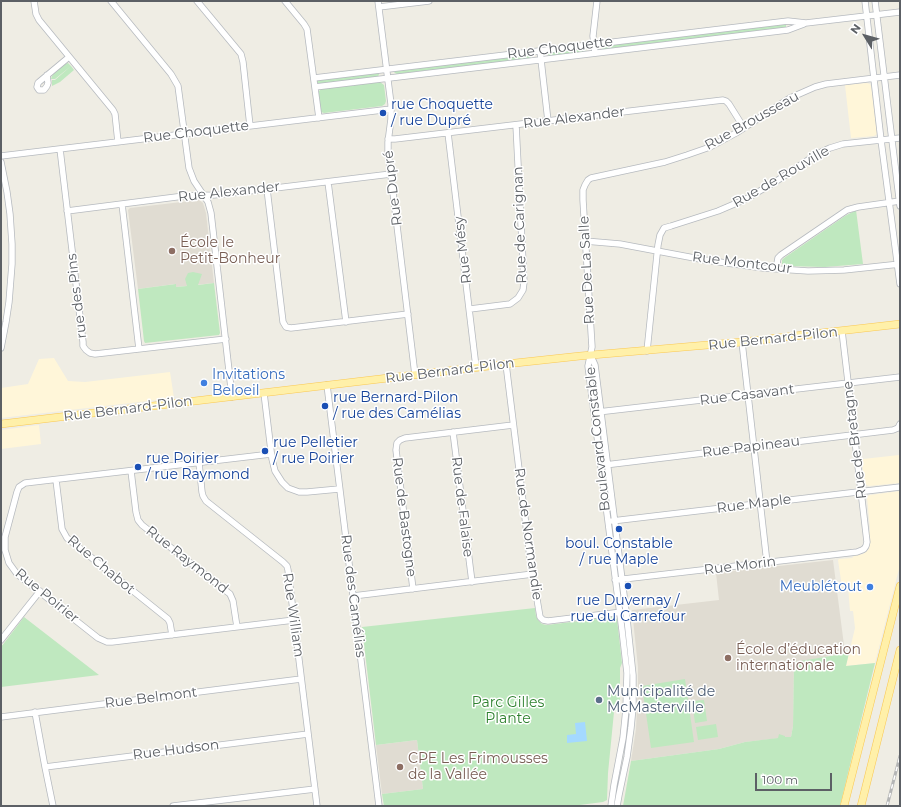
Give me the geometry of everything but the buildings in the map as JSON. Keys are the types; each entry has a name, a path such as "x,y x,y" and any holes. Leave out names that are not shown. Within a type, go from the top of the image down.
{"main road":[{"name":"Rue Bernard-Pilon","path":"1,424 476,367 742,342 900,324"},
{"path":"844,806 900,586"},
{"path":"861,806 900,650"}],"street":[{"path":"34,1 37,18 113,110 115,114 118,142"},
{"path":"111,1 176,80 179,92 189,168 194,180 208,202 211,213 232,396"},
{"path":"197,1 241,54 250,126"},
{"path":"285,1 306,27 314,78 318,118"},
{"path":"379,4 429,1"},
{"path":"595,53 594,21 597,1"},
{"path":"865,1 881,140 899,264 900,284"},
{"path":"776,269 781,255 843,213 858,207 900,202 875,1"},
{"name":"Rue Dupré","path":"379,4 391,109 388,148 415,375"},
{"name":"Rue Choquette","path":"314,78 788,21 806,23 900,12"},
{"name":"Rue Choquette","path":"315,87 788,30 806,23"},
{"path":"540,51 548,121"},
{"path":"47,75 69,57"},
{"name":"Rue Brousseau","path":"584,184 593,177 665,162 698,151 729,138 790,98 815,87 826,84 900,75"},
{"name":"Rue Alexander","path":"388,139 723,100 727,101 744,128"},
{"name":"Rue Choquette","path":"1,156 391,109"},
{"name":"Rue de Carignan","path":"470,309 510,304 518,298 524,287 516,125"},
{"name":"Rue Mésy","path":"448,133 476,367"},
{"name":"Rue de Rouville","path":"647,351 660,235 666,227 718,211 746,199 776,182 817,154 830,148 843,144 900,138"},
{"name":"rue des Pins","path":"60,149 84,347 88,352 93,354 226,339"},
{"path":"1,162 8,204 12,264 9,306 1,348"},
{"name":"Rue Alexander","path":"67,211 184,196 267,189 391,174"},
{"path":"328,182 346,322"},
{"name":"Rue De La Salle","path":"584,184 583,200 592,347 591,355"},
{"path":"267,189 284,326 291,328 408,314"},
{"path":"122,204 139,349"},
{"name":"Rue Montcour","path":"585,241 620,244 729,264 776,269 808,271 844,270 899,264"},
{"name":"Rue de Bretagne","path":"842,331 867,544 864,549"},
{"path":"742,342 767,563"},
{"name":"Boulevard Constable","path":"591,355 595,365 597,412 604,465 608,521 615,580 629,666 623,738 613,790 612,806"},
{"name":"Rue de Normandie","path":"506,364 530,558 540,617 543,620 548,621 626,611"},
{"name":"Rue Casavant","path":"597,412 900,377"},
{"name":"Rue des Camélias","path":"327,385 379,806"},
{"path":"264,393 271,454 278,478 290,490 296,492 304,493 340,489"},
{"name":"Rue Papineau","path":"604,465 895,429 898,428 900,424"},
{"name":"Rue de Bastogne","path":"413,589 396,445 399,441 405,438 513,425"},
{"name":"Rue de Falaise","path":"453,432 472,582"},
{"name":"Rue Poirier","path":"271,454 25,483 19,487 17,492 4,540 5,554 17,574 98,638 105,641 112,642 294,620"},
{"name":"Rue William","path":"199,463 202,492 206,501 287,566 289,572 317,806"},
{"name":"Boulevard Constable","path":"604,465 615,520 626,611 633,707 627,757 621,783 618,806"},
{"name":"Rue Raymond","path":"131,471 138,520 142,525 230,594 233,601 237,627"},
{"name":"Rue Chabot","path":"56,480 62,530 65,536 70,542 168,619 172,635"},
{"name":"Rue Maple","path":"608,521 900,487"},
{"name":"Rue Morin","path":"615,580 767,563 859,551 864,549"},
{"path":"353,596 533,574"},
{"path":"2,637 40,591"},
{"name":"Rue Belmont","path":"1,716 301,680"},
{"path":"35,712 53,806"},
{"name":"Rue Hudson","path":"45,767 308,734"},
{"path":"620,756 627,757"},
{"path":"173,806 315,789"},
{"path":"612,806 618,806"}],"shaded area":[{"path":"867,83 871,86 877,134 874,136 851,138 845,85"},
{"name":"École le Petit-Bonheur","path":"199,200 203,203 206,213 214,283 176,287 175,284 138,289 128,210 130,208"},
{"path":"54,358 68,381 85,382 170,372 174,398 1,418 1,388 28,384 39,359"},
{"path":"39,425 41,444 1,449 1,430"},
{"path":"900,451 900,483 869,486 865,484 862,463 863,459 899,455"},
{"path":"900,491 900,565 875,663 846,666 855,628 853,611 850,611 848,586 842,587 838,560 852,558 855,555 863,554 869,549 870,529 867,497 870,495"},
{"name":"École d’éducation internationale","path":"833,560 845,653 794,663 793,726 791,737 745,742 719,749 631,761 636,729 638,684 638,667 632,610 719,600 716,573"},
{"name":"CPE Les Frimousses de la Vallée","path":"417,740 423,789 382,794 376,745"}],"green space":[{"path":"786,23 786,28 602,49 603,45"},
{"path":"585,48 586,50 584,52 551,56 548,54 549,52"},
{"path":"531,54 532,56 529,59 397,74 394,72 395,70"},
{"path":"68,63 71,66 55,79 51,79 54,73"},
{"path":"71,66 74,70 60,82 52,86 52,80 55,80"},
{"path":"378,72 379,75 377,77 319,84 317,82 317,80"},
{"path":"380,82 384,85 386,101 382,106 324,113 321,112 318,92 321,89"},
{"path":"856,210 863,264 825,267 785,266 782,264 782,260 784,258"},
{"path":"193,272 202,274 198,285 214,283 219,335 145,343 138,289 176,284 176,287 187,286 185,279 188,273"},
{"name":"Parc Gilles Plante","path":"535,608 538,620 542,624 547,625 612,617 617,619 622,663 620,668 620,709 619,711 614,712 607,800 603,802 572,806 384,806 382,794 423,789 417,740 376,745 362,627"},
{"path":"24,617 99,675 1,687 1,647"},
{"path":"849,653 846,666 875,663 840,806 623,806 631,761 719,749 745,742 778,738 779,734 785,737 791,737 793,726 794,662"},
{"path":"685,679 694,742 651,748 642,686"},
{"path":"704,700 707,721 695,723 692,701"},
{"path":"716,724 718,737 698,740 696,727"}],"water":[{"path":"585,722 587,741 567,743 567,735 576,734 575,723"}],"railway":[{"path":"887,806 900,756"}],"place":[{"name":"rue Choquette / rue Dupré","path":"383,113"},
{"name":"École le Petit-Bonheur","path":"172,251"},
{"name":"Invitations Beloeil","path":"204,383"},
{"name":"rue Bernard-Pilon / rue des Camélias","path":"325,406"},
{"name":"rue Pelletier / rue Poirier","path":"265,451"},
{"name":"rue Poirier / rue Raymond","path":"138,467"},
{"name":"boul. Constable / rue Maple","path":"619,529"},
{"name":"rue Duvernay / rue du Carrefour","path":"628,586"},
{"name":"Meublétout","path":"870,587"},
{"name":"École d’éducation internationale","path":"728,658"},
{"name":"Municipalité de McMasterville","path":"599,700"},
{"name":"CPE Les Frimousses de la Vallée","path":"400,767"}]}
